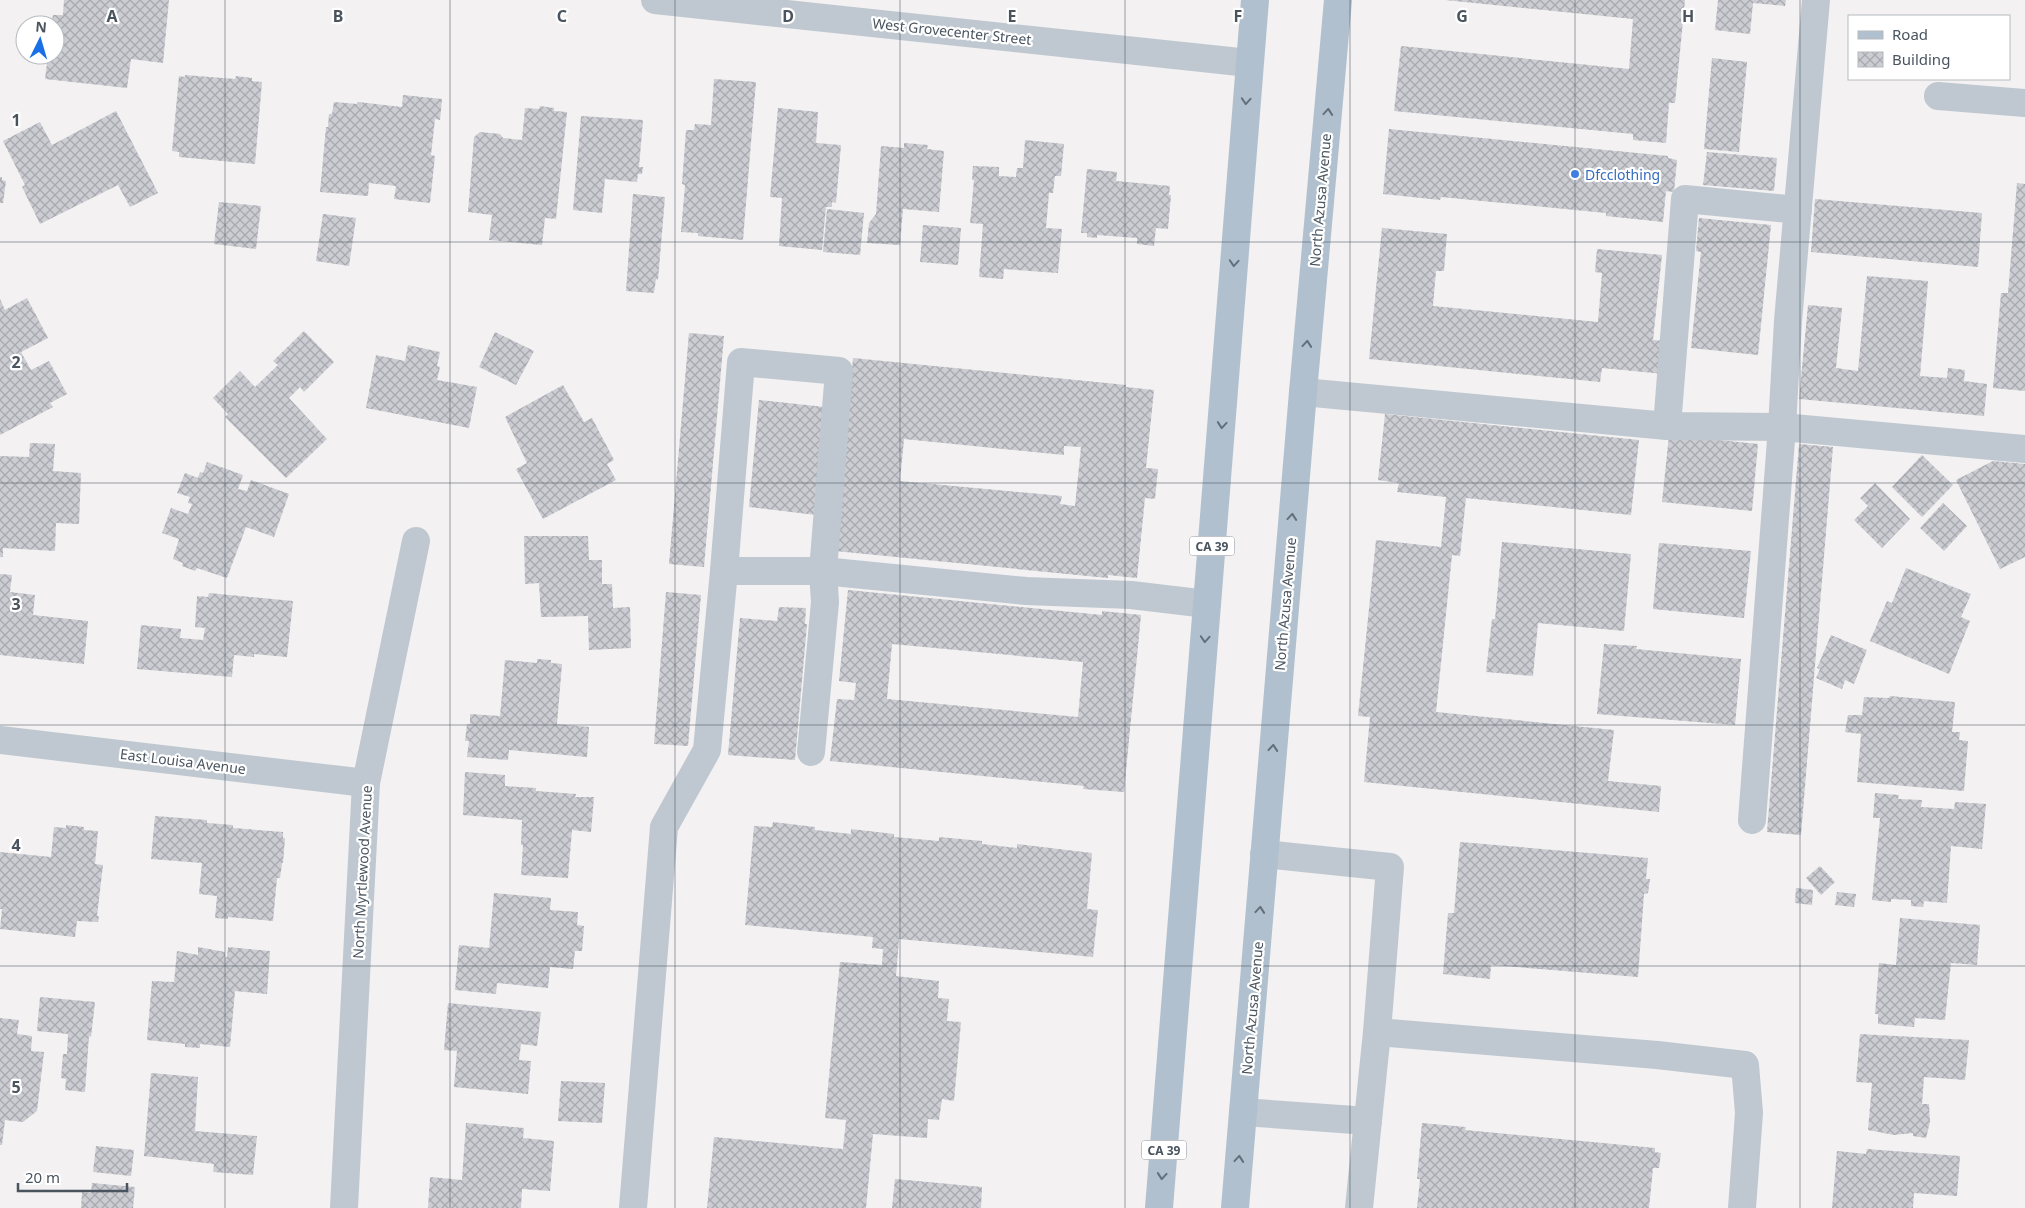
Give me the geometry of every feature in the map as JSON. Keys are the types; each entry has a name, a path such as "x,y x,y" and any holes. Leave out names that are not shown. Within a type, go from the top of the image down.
{"main road":[{"name":"CA 39","path":"1159,1208 1255,0"},
{"name":"North Azusa Avenue","path":"1235,1208 1303,392 1338,0"}],"street":[{"name":"West Grovecenter Street","path":"655,0 1249,63"},
{"path":"1752,820 1782,427 1788,321 1816,0"},
{"path":"1938,96 2025,103"},
{"path":"1667,426 1685,199 1798,210"},
{"path":"633,1208 664,827 707,750 741,362 839,371 822,571 825,602 811,752"},
{"path":"1303,392 1667,426 1782,427 2025,449"},
{"name":"North Myrtlewood Avenue","path":"344,1208 366,783 416,541"},
{"path":"724,571 822,571 1026,590 1131,596 1207,604"},
{"name":"East Louisa Avenue","path":"0,740 366,783"},
{"path":"1264,854 1390,867 1377,1032 1359,1208"},
{"path":"1377,1032 1657,1055 1745,1065 1750,1113 1742,1208"},
{"path":"1243,1112 1368,1121"}],"building":[{"path":"64,0 169,0 163,63 131,59 127,88 45,79 47,65 65,65 65,15 63,15"},
{"path":"1445,0 1685,0 1675,103 1669,103 1666,143 1633,140 1633,134 1394,111 1401,46 1629,69 1633,19"},
{"path":"1718,0 1786,0 1785,6 1753,3 1750,34 1715,30"},
{"path":"1712,58 1747,62 1739,152 1704,149"},
{"path":"185,75 235,79 236,76 252,78 252,81 262,82 255,164 179,157 179,152 172,151 179,76 185,77"},
{"path":"714,79 756,82 743,240 698,236 698,233 681,232 685,185 682,184 686,130 694,130 695,124 711,125"},
{"path":"403,95 442,99 440,120 435,119 431,155 435,156 430,203 394,199 396,186 369,183 368,196 320,192 326,127 328,127 329,114 332,114 334,102 357,104 358,102 402,107"},
{"path":"540,106 554,108 554,111 567,112 556,219 545,218 542,245 489,240 492,215 468,212 474,137 480,132 500,134 503,138 522,140 525,108 539,109"},
{"path":"778,108 818,112 816,143 841,145 836,203 832,202 832,207 826,207 822,250 779,246 782,198 770,197"},
{"path":"116,111 158,193 130,207 118,185 40,224 22,187 25,185 3,141 40,122 52,145"},
{"path":"581,116 643,120 639,167 643,167 642,174 638,174 637,182 605,179 602,213 573,210"},
{"path":"1389,129 1668,156 1668,158 1677,160 1674,192 1666,191 1663,222 1606,216 1606,213 1441,197 1440,200 1383,194"},
{"path":"1025,140 1064,144 1061,176 1055,176 1053,193 1049,193 1046,228 1062,229 1058,273 1004,269 1003,279 979,277 983,224 970,223 974,180 972,180 973,166 999,167 999,176 1016,177 1017,168 1023,168"},
{"path":"904,143 928,145 927,149 944,151 939,212 903,209 900,245 867,243 869,223 876,214 881,146 904,148"},
{"path":"1707,152 1777,158 1774,191 1703,185"},
{"path":"1087,169 1117,172 1116,181 1170,186 1168,229 1156,228 1154,246 1137,244 1137,238 1097,235 1097,238 1087,237 1087,233 1081,233"},
{"path":"0,177 6,181 3,203 0,203"},
{"path":"2017,183 2025,184 2025,391 1993,388 2001,293 2008,293"},
{"path":"633,194 665,197 658,280 656,279 654,293 626,291"},
{"path":"1815,199 1982,213 1978,267 1811,252"},
{"path":"219,202 261,206 256,249 214,244"},
{"path":"827,209 864,213 860,255 823,252"},
{"path":"323,214 356,218 349,266 316,261"},
{"path":"1699,218 1771,225 1758,355 1691,348 1701,252 1696,251"},
{"path":"923,225 961,228 958,265 920,262"},
{"path":"1382,228 1447,234 1444,271 1436,271 1433,306 1598,322 1602,273 1595,272 1597,249 1662,255 1653,340 1667,341 1664,374 1602,368 1600,382 1369,359"},
{"path":"1867,276 1928,281 1920,376 1947,378 1948,368 1965,370 1964,381 1987,384 1984,416 1799,399 1808,305 1842,308 1836,368 1858,371"},
{"path":"27,298 48,338 21,352 31,370 49,361 67,394 50,403 53,407 0,435 0,299 5,310"},
{"path":"304,331 334,362 304,392 300,387 289,398 327,439 286,478 225,417 228,414 213,398 240,371 255,387 278,365 273,361"},
{"path":"495,332 534,351 516,385 479,367"},
{"path":"689,333 724,336 704,567 669,564"},
{"path":"408,345 440,352 437,366 440,367 437,380 477,387 469,428 366,408 376,355 405,361"},
{"path":"853,358 1126,385 1126,387 1154,390 1146,468 1158,469 1155,499 1145,498 1137,578 1108,575 1108,578 835,551","holes":["904,439 1064,455 1064,446 1081,447 1075,506 1060,504 1062,496 900,481"]},
{"path":"563,385 584,422 592,418 614,460 607,464 616,480 543,519 516,469 527,463 505,417"},
{"path":"759,400 825,407 816,515 749,507"},
{"path":"1385,414 1639,440 1631,515 1466,498 1460,556 1452,555 1436,712 1614,730 1608,781 1661,786 1659,812 1364,782 1370,717 1358,716 1376,540 1441,547 1446,497 1397,492 1399,483 1378,480"},
{"path":"1669,435 1758,444 1752,511 1662,502"},
{"path":"30,443 55,444 53,471 81,473 79,524 56,523 55,551 3,548 3,557 0,557 0,456 29,457"},
{"path":"1799,444 1833,447 1801,835 1767,832"},
{"path":"1922,455 1953,485 1922,517 1892,487"},
{"path":"1993,461 2025,464 2025,557 2000,569 1956,480"},
{"path":"207,462 243,475 238,489 247,491 251,480 289,494 274,537 246,527 227,578 197,568 195,571 182,566 183,563 173,559 179,539 162,533 171,508 188,514 192,504 188,503 190,497 177,493 185,473 198,478 200,472 203,473"},
{"path":"1875,483 1910,519 1882,548 1854,520 1868,506 1860,498"},
{"path":"1943,503 1967,526 1944,551 1920,528"},
{"path":"524,536 588,536 589,560 602,560 602,584 612,584 613,608 630,607 631,648 589,650 588,616 541,617 539,583 525,584"},
{"path":"1502,542 1631,554 1624,631 1538,623 1533,676 1486,672 1492,619 1495,619"},
{"path":"1659,543 1751,551 1744,618 1653,609"},
{"path":"1906,568 1971,594 1961,617 1970,621 1949,674 1870,641 1887,601 1892,603"},
{"path":"0,574 12,575 10,592 35,595 33,615 88,621 84,664 0,655"},
{"path":"848,590 1102,615 1102,611 1141,615 1124,792 1083,789 1084,786 830,761 837,699 854,700 856,683 839,681","holes":["892,644 1083,662 1078,717 887,699"]},
{"path":"666,592 701,595 688,746 654,744"},
{"path":"209,593 293,601 287,657 254,654 254,657 234,655 232,677 137,669 141,625 181,629 180,638 203,640 205,628 195,627 197,596 208,597"},
{"path":"779,607 806,608 805,624 807,624 795,760 728,755 740,618 777,621"},
{"path":"1831,635 1867,650 1854,684 1845,680 1842,689 1816,678 1820,669 1817,668"},
{"path":"1604,644 1637,646 1636,649 1741,659 1735,725 1597,714"},
{"path":"537,659 551,660 551,663 562,664 557,724 589,727 587,757 509,750 508,760 467,757 469,741 465,741 467,724 470,724 470,714 500,716 505,660 537,663"},
{"path":"1890,696 1955,702 1952,732 1960,732 1959,740 1968,741 1964,791 1857,782 1861,734 1845,732 1848,715 1862,715 1864,697 1889,698"},
{"path":"465,772 505,775 505,786 576,794 575,797 594,797 591,832 572,830 568,878 521,875 522,820 463,815"},
{"path":"1875,793 1899,795 1898,799 1922,800 1921,807 1954,809 1955,802 1986,804 1982,849 1951,846 1947,903 1924,901 1923,907 1911,906 1911,900 1891,899 1891,902 1872,900 1880,818 1873,818"},
{"path":"155,816 207,820 207,823 233,825 233,828 283,832 283,838 285,838 283,863 280,878 277,878 273,921 228,917 228,919 215,918 217,896 199,894 202,863 151,859"},
{"path":"773,822 815,827 815,830 851,834 851,829 894,834 894,837 939,841 939,837 982,841 982,844 1017,848 1017,844 1092,853 1087,909 1098,910 1093,957 899,939 896,976 939,981 938,998 949,999 947,1021 961,1022 954,1101 942,1099 939,1120 928,1119 927,1138 873,1134 866,1208 707,1208 714,1137 843,1149 846,1120 825,1118 840,962 882,965 883,949 872,948 873,937 745,925 754,826 772,827"},
{"path":"66,825 84,827 84,830 98,831 95,864 103,865 97,916 99,916 98,922 77,921 75,937 0,929 2,909 0,909 0,852 51,857 54,827 66,828"},
{"path":"1460,842 1648,858 1646,879 1650,879 1648,893 1644,894 1638,977 1491,965 1490,979 1443,974 1448,913 1454,913"},
{"path":"1820,866 1835,882 1821,895 1806,878"},
{"path":"1796,888 1813,890 1812,905 1795,903"},
{"path":"1837,892 1856,894 1854,907 1835,905"},
{"path":"494,893 551,898 550,910 578,912 577,925 584,926 582,951 575,951 573,969 550,967 548,988 497,983 496,994 455,990 459,945 489,948"},
{"path":"1900,918 1980,925 1977,965 1951,963 1945,1020 1915,1018 1914,1027 1878,1024 1878,1014 1875,1014 1879,963 1896,965"},
{"path":"198,947 225,952 225,957 227,957 228,947 270,951 267,994 235,991 230,1047 200,1044 200,1048 185,1047 185,1044 147,1040 152,981 174,982 177,951 198,955"},
{"path":"40,997 95,1002 91,1037 89,1036 85,1092 65,1090 66,1079 61,1078 63,1054 67,1054 68,1034 37,1031"},
{"path":"448,1003 541,1012 537,1046 521,1044 519,1060 531,1061 528,1094 454,1087 457,1051 444,1050"},
{"path":"0,1018 19,1020 17,1034 32,1036 31,1051 44,1052 37,1111 23,1122 5,1120 2,1145 0,1145"},
{"path":"1860,1034 1969,1040 1965,1080 1924,1077 1922,1104 1929,1104 1930,1122 1926,1138 1913,1136 1913,1133 1894,1135 1868,1130 1872,1083 1856,1082"},
{"path":"151,1073 198,1077 195,1131 257,1136 253,1175 213,1172 214,1164 144,1156"},
{"path":"561,1081 605,1083 602,1123 558,1121"},
{"path":"466,1123 524,1128 523,1138 554,1141 550,1191 522,1189 521,1208 428,1208 430,1177 462,1180"},
{"path":"1422,1123 1466,1127 1465,1130 1655,1148 1655,1152 1661,1153 1659,1168 1653,1168 1649,1208 1417,1208 1420,1179 1417,1179"},
{"path":"96,1146 134,1150 131,1176 93,1172"},
{"path":"1867,1149 1960,1156 1957,1196 1914,1193 1913,1208 1832,1208 1837,1151 1866,1154"},
{"path":"895,1179 982,1187 981,1208 892,1208"},
{"path":"92,1183 135,1187 133,1208 81,1208 82,1192 91,1193"}],"place":[{"name":"Dfcclothing","path":"1575,174"}]}
